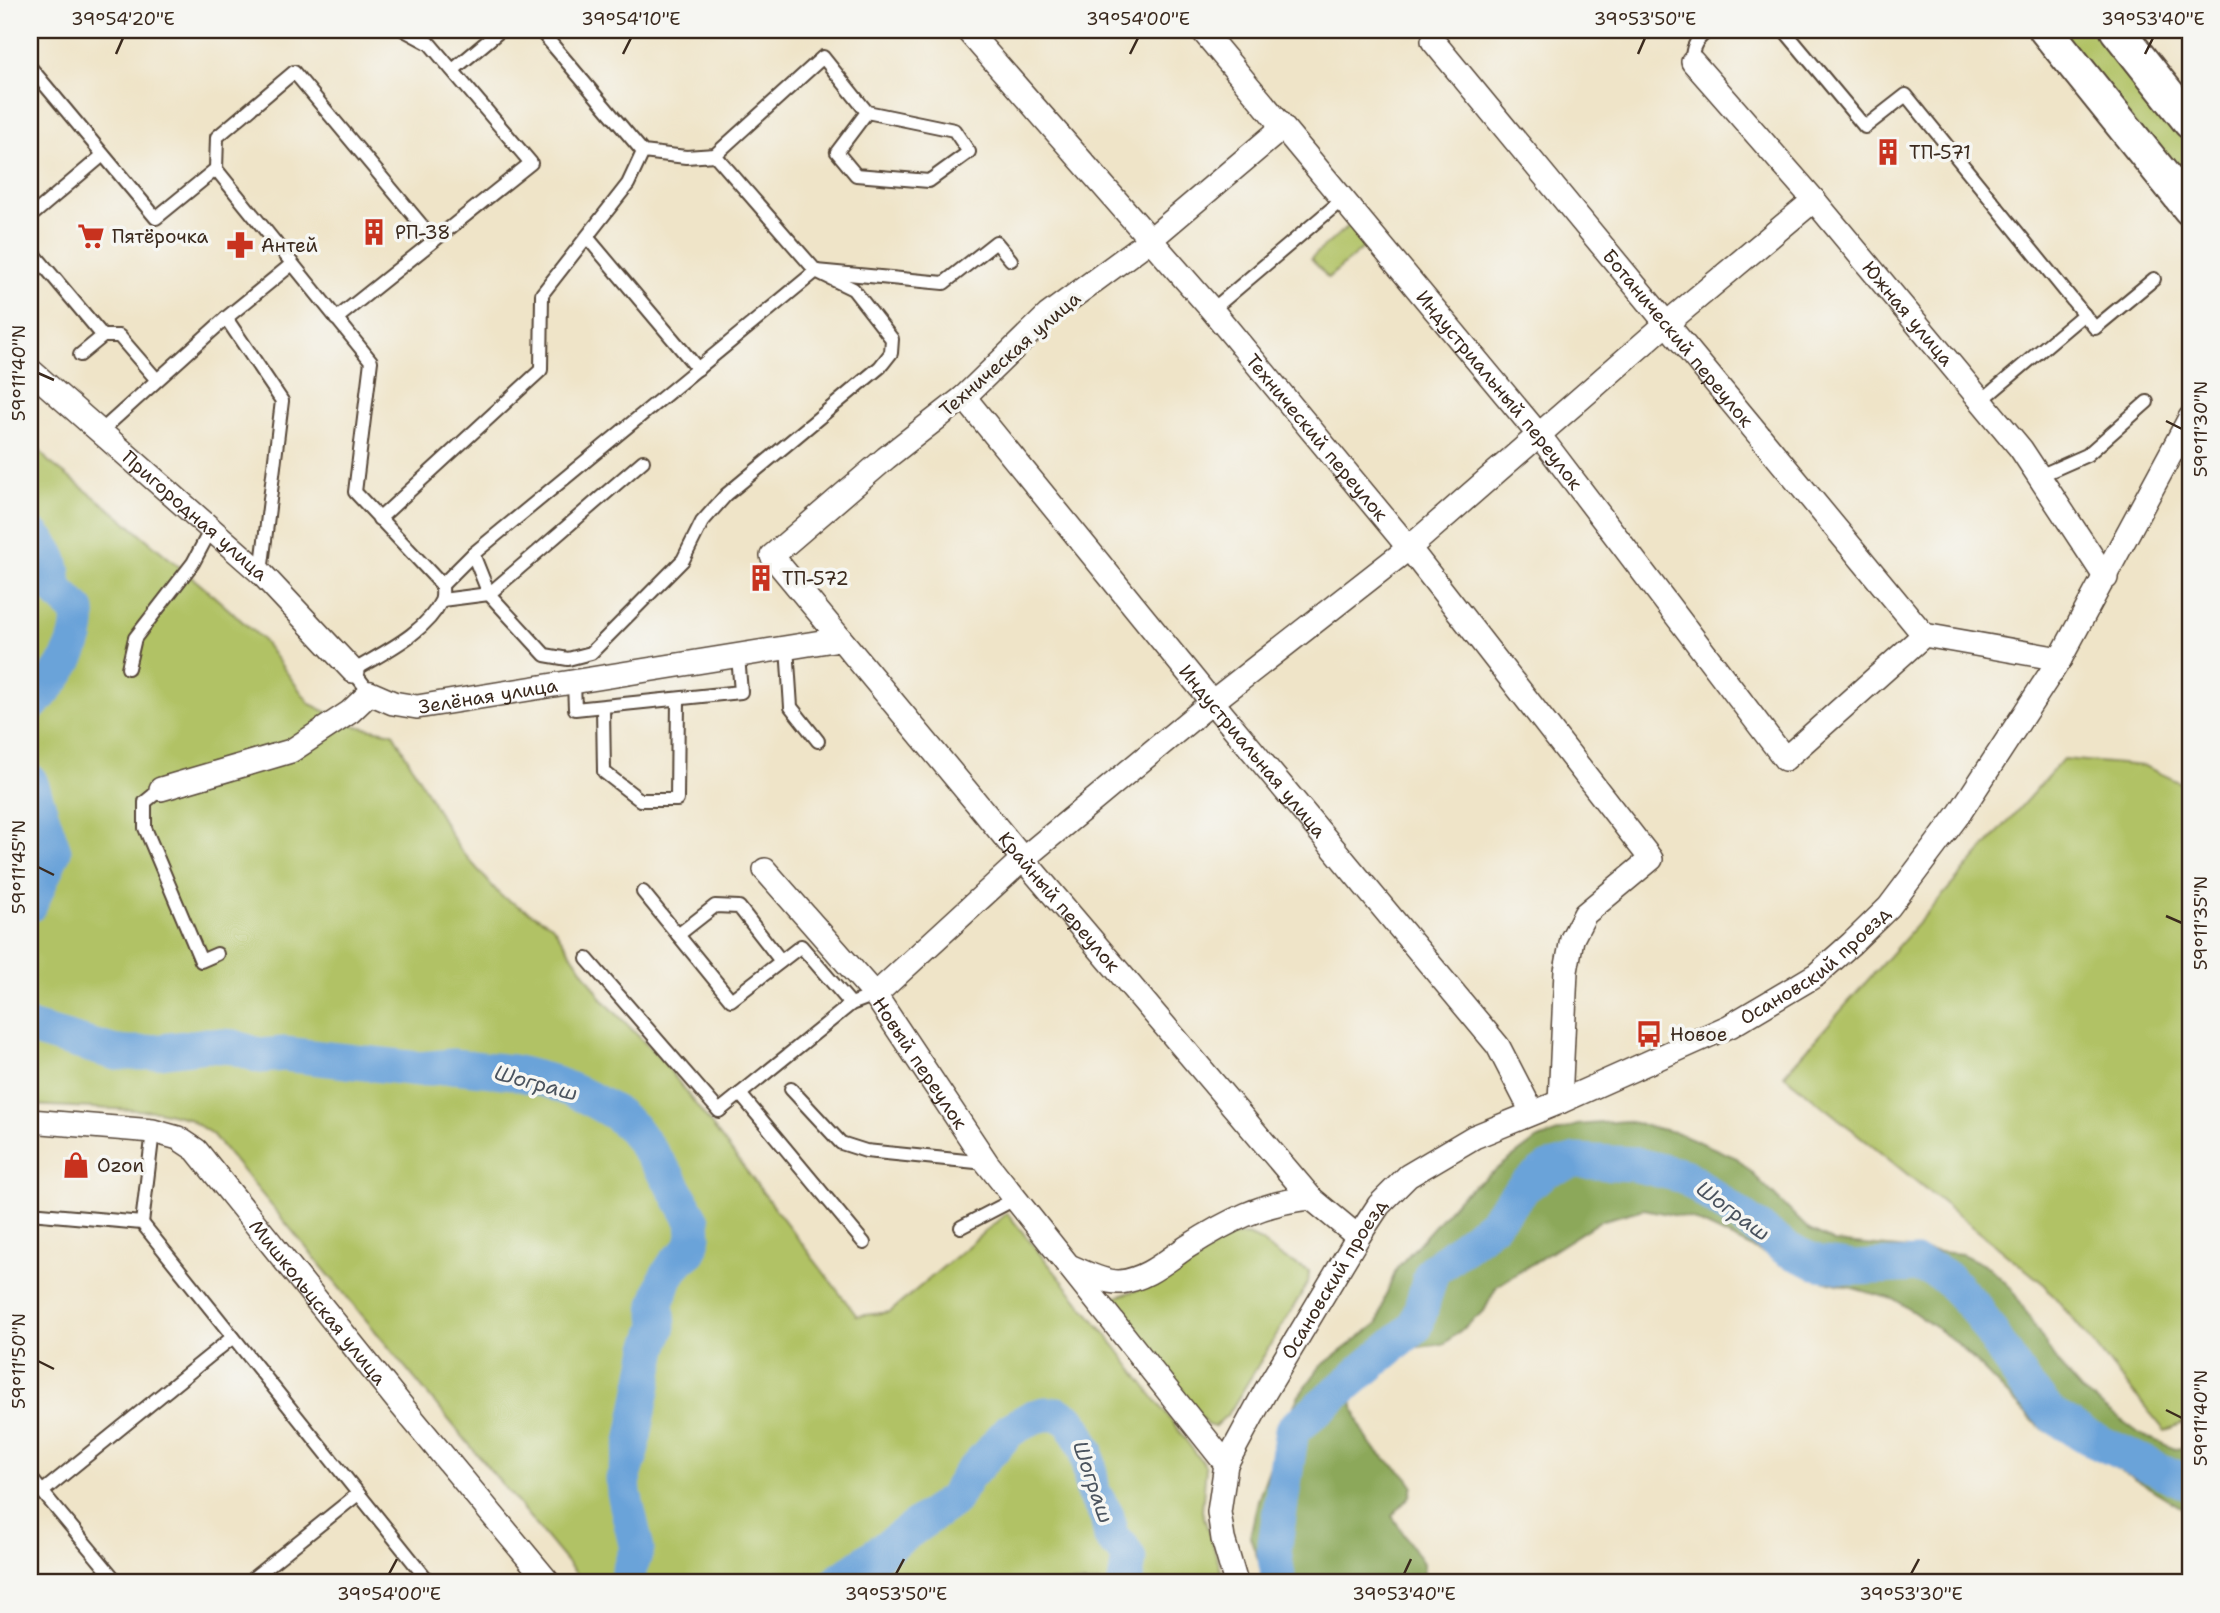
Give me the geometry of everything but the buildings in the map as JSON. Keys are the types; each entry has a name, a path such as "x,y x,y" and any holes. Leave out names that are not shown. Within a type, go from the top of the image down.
{"main road":[{"path":"2046,30 2190,209"},
{"path":"2117,30 2190,122"}],"street":[{"name":"Технический переулок","path":"967,30 1212,310 1409,548 1651,859 1585,914 1572,939 1566,971 1560,1102"},
{"name":"Индустриальный переулок","path":"1202,30 1539,435 1785,760 1924,635"},
{"name":"Ботанический переулок","path":"1433,41 1924,635"},
{"name":"Южная улица","path":"1693,62 1814,200 2021,449 2106,578"},
{"name":"Техническая улица","path":"772,556 886,458 964,397 1048,315 1151,239 1282,128"},
{"path":"875,995 1023,859 1212,702 1409,548 1666,324 1814,200"},
{"name":"Пригородная улица","path":"30,370 261,573 353,671"},
{"name":"Индустриальная улица","path":"964,397 1212,702 1498,1046 1532,1112"},
{"name":"Осановский проезд","path":"1236,1583 1223,1539 1219,1512 1226,1464 1265,1392 1380,1205 1408,1177 1474,1137 1560,1102 1730,1026 1816,975 1889,907 1959,814 2060,659 2190,418"},
{"name":"Крайный переулок","path":"772,556 1023,859 1311,1198 1358,1237"},
{"path":"1924,635 2060,659"},
{"name":"Зелёная улица","path":"370,693 393,703 417,707 840,639"},
{"path":"161,789 291,751 351,712 370,693"},
{"name":"Новый переулок","path":"765,870 875,995 987,1163 1226,1464"},
{"name":"Мишкольцская улица","path":"30,1121 153,1131 178,1138 196,1150 401,1405 549,1583"},
{"path":"1066,1265 1118,1282 1145,1276 1226,1223 1286,1200 1311,1198"}],"lane":[{"path":"336,319 531,163 430,44 404,30"},
{"path":"453,70 501,30"},
{"path":"540,30 643,152 686,157 715,155 823,57 867,112 954,130 969,152 929,181 856,175 837,152 867,112"},
{"path":"1693,62 1693,50 1709,30"},
{"path":"1790,32 1865,127 1906,95 2095,328 2154,279"},
{"path":"30,67 156,218 216,169"},
{"path":"370,693 353,671 424,624 442,600 442,585 355,492 371,361 216,169 216,137 294,72 434,240"},
{"path":"379,519 541,370 542,294 628,184 643,152"},
{"path":"30,217 103,155"},
{"path":"473,554 489,594 545,655 568,659 591,653 683,560 702,522 726,495 880,367 891,353 892,339 853,289 816,271 715,155"},
{"path":"1212,310 1343,199"},
{"path":"587,237 698,369"},
{"path":"442,585 473,554 816,271 944,283 996,242 1011,260"},
{"path":"30,249 103,336"},
{"path":"101,431 226,318 292,264"},
{"path":"1981,401 2084,314"},
{"path":"226,318 282,401 261,573"},
{"path":"79,355 103,336 119,336 157,380"},
{"path":"2037,477 2087,455 2147,402"},
{"path":"442,600 489,594 643,461"},
{"path":"128,668 135,638 193,563 211,529"},
{"path":"787,647 791,707 818,741"},
{"path":"573,683 575,709 741,692 738,656"},
{"path":"603,706 604,772 640,800 677,800 678,699"},
{"path":"161,789 145,802 145,828 201,961 217,954"},
{"path":"643,891 731,1000 801,946 851,1004"},
{"path":"678,935 715,906 739,907 781,961"},
{"path":"587,959 719,1111 851,1004 875,995"},
{"path":"791,1089 841,1143 866,1151 987,1163"},
{"path":"740,1094 864,1243"},
{"path":"153,1131 142,1223 430,1583"},
{"path":"961,1227 1015,1199"},
{"path":"30,1213 142,1223"},
{"path":"42,1492 233,1337"},
{"path":"30,1477 118,1583"},
{"path":"247,1583 358,1494"}],"green space":[{"path":"2058,30 2094,30 2190,147 2190,167 2178,177"},
{"path":"1351,224 1368,244 1328,278 1311,258"},
{"path":"30,438 48,461 114,512 261,638 310,704 356,726 393,733 458,847 501,896 552,925 603,1000 661,1059 857,1316 890,1312 1007,1213 1116,1347 1206,1467 1202,1511 1225,1583 584,1583 212,1134 187,1118 158,1111 30,1105"},
{"path":"2063,759 2144,766 2190,787 2190,1420 2165,1431 2045,1285 1784,1075"},
{"path":"1626,1121 1678,1133 1737,1158 1809,1230 1834,1242 1962,1254 1989,1267 2011,1288 2058,1364 2081,1390 2140,1434 2175,1449 2190,1447 2190,1513 2129,1475 2039,1427 1956,1342 1896,1300 1816,1278 1692,1219 1644,1209 1600,1221 1497,1286 1484,1311 1444,1344 1400,1349 1365,1379 1352,1401 1372,1446 1413,1486 1410,1496 1392,1516 1423,1563 1425,1583 1267,1583 1250,1537 1258,1500 1298,1397 1320,1367 1378,1323 1397,1268 1461,1196 1536,1140 1577,1125"},
{"path":"1248,1235 1309,1271 1308,1283 1229,1413 1214,1427 1207,1425 1111,1302 1116,1297 1154,1284 1183,1269 1228,1236"}],"waterway":[{"name":"Шограш","path":"30,536 35,537 49,555 55,589 78,611 76,638 65,663 49,686 30,706"},
{"name":"Шограш","path":"30,781 54,851 30,905"},
{"name":"Шограш","path":"30,1028 116,1053 145,1053 207,1045 234,1047 260,1056 284,1054 419,1069 453,1066 513,1072 552,1082 587,1097 615,1113 633,1128 670,1180 693,1221 694,1236 690,1251 676,1262 666,1277 657,1304 659,1326 651,1348 630,1458 623,1479 637,1549 629,1570 629,1583"},
{"name":"Шограш","path":"1279,1583 1274,1551 1292,1430 1416,1326 1432,1271 1492,1224 1524,1187 1548,1169 1576,1161 1633,1164 1684,1176 1788,1250 1818,1263 1855,1268 1917,1265 1933,1270 1947,1278 1976,1309 2025,1385 2052,1415 2088,1437 2190,1484"},
{"name":"Шограш","path":"836,1583 953,1500 968,1476 1010,1430 1033,1417 1045,1414 1058,1414 1069,1420 1087,1452 1093,1492 1107,1516 1111,1537 1122,1547 1129,1559 1125,1583"}],"place":[{"name":"ТП-571","path":"1888,152"},
{"name":"РП-38","path":"374,232"},
{"name":"Пятёрочка","path":"91,236"},
{"name":"Антей","path":"240,245"},
{"name":"ТП-572","path":"761,578"},
{"name":"Новое","path":"1649,1034"},
{"name":"Ozon","path":"76,1165"}]}
